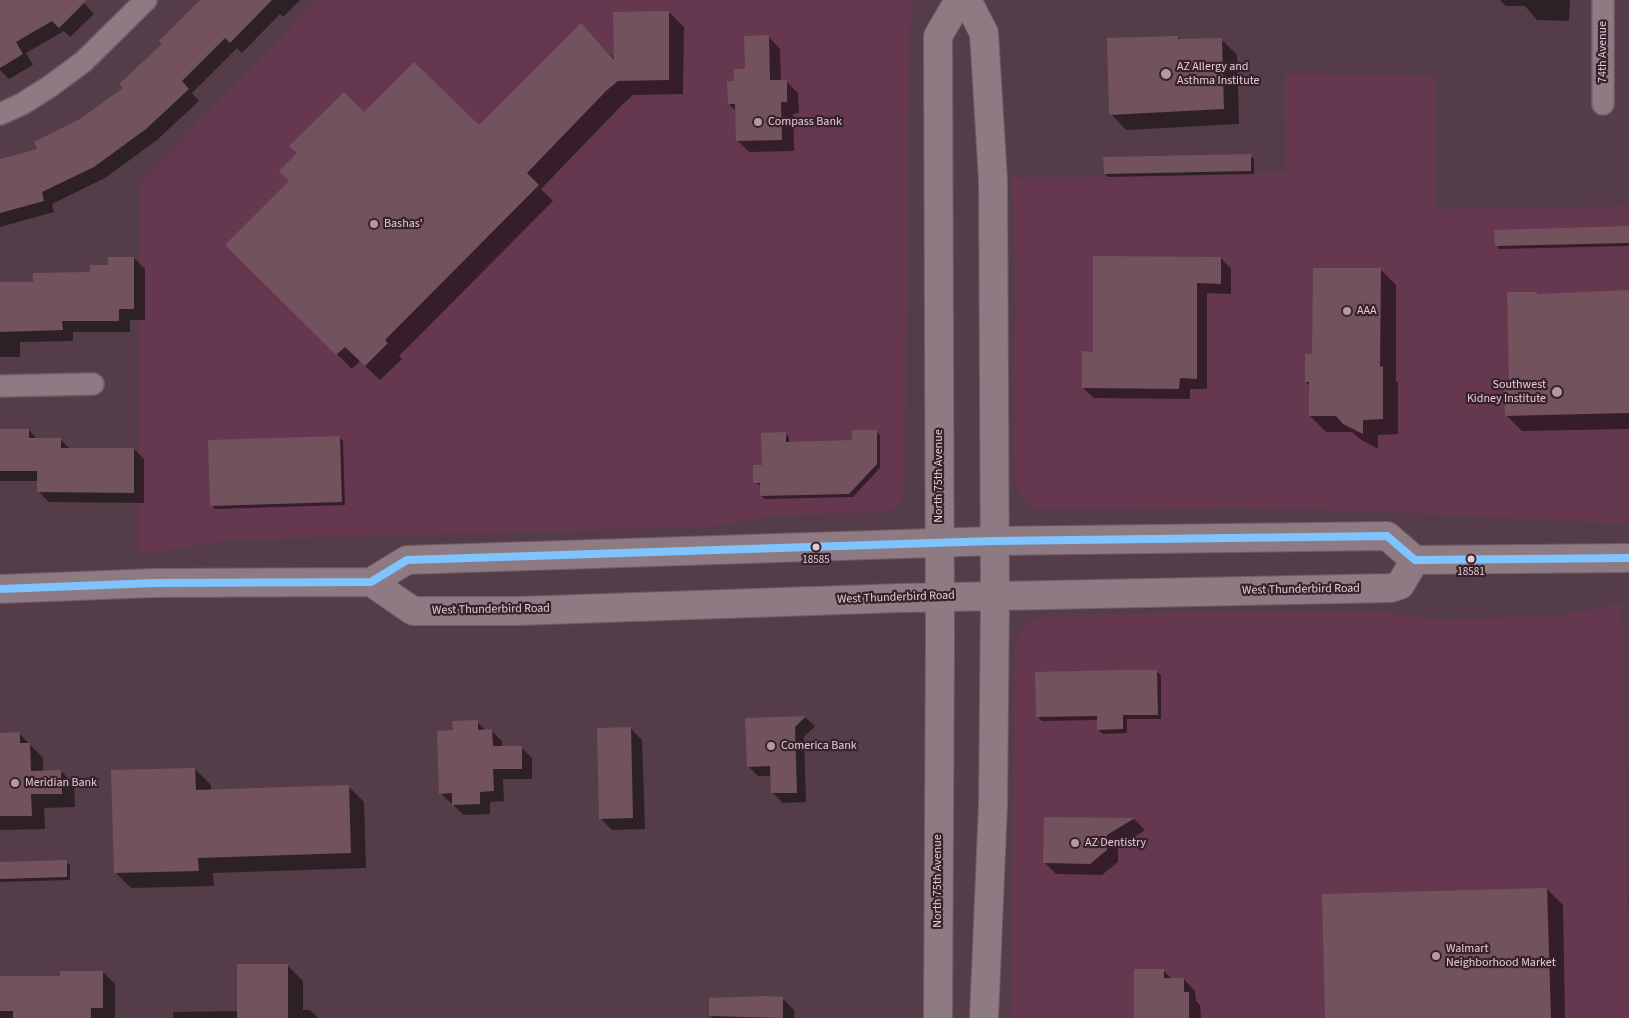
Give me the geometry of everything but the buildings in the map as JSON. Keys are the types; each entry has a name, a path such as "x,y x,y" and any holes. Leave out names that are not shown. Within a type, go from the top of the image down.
{"main road":[{"name":"North 75th Avenue","path":"938,1018 940,597 938,542 938,36 959,0"},
{"path":"967,0 984,33 993,180 995,596 992,833 984,1018"},
{"path":"0,588 155,583 370,582 407,560 994,540 1387,536 1415,560 1629,558"},
{"name":"West Thunderbird Road","path":"370,582 413,611 518,611 940,597 1391,588 1400,585 1415,560"}],"street":[{"path":"0,114 29,99 83,62 146,0"},
{"name":"74th Avenue","path":"1602,0 1603,104"},
{"path":"0,386 92,384"}],"shaded area":[{"path":"318,0 913,0 909,32 905,482 901,500 892,510 886,512 777,515 707,527 228,540 138,555 139,184"},
{"path":"1285,74 1435,75 1435,209 1629,206 1629,524 1389,512 1245,508 1040,510 1026,502 1016,485 1014,472 1015,263 1012,178 1286,173"},
{"path":"1622,603 1629,1018 1011,1018 1015,648 1020,630 1031,622 1042,617 1194,612 1368,611 1437,619 1555,617"}],"transit line":[{"path":"0,589 155,583 371,582 407,560 994,541 1387,536 1415,560 1629,558"}],"place":[{"name":"AZ Allergy and Asthma Institute","path":"1166,74"},
{"name":"Compass Bank","path":"758,122"},
{"name":"Bashas'","path":"374,224"},
{"name":"AAA","path":"1347,311"},
{"name":"Southwest Kidney Institute","path":"1557,392"},
{"name":"18585","path":"816,547"},
{"name":"18581","path":"1471,559"},
{"name":"Comerica Bank","path":"771,746"},
{"name":"Meridian Bank","path":"15,783"},
{"name":"AZ Dentistry","path":"1075,843"},
{"name":"Walmart Neighborhood Market","path":"1436,956"}]}
